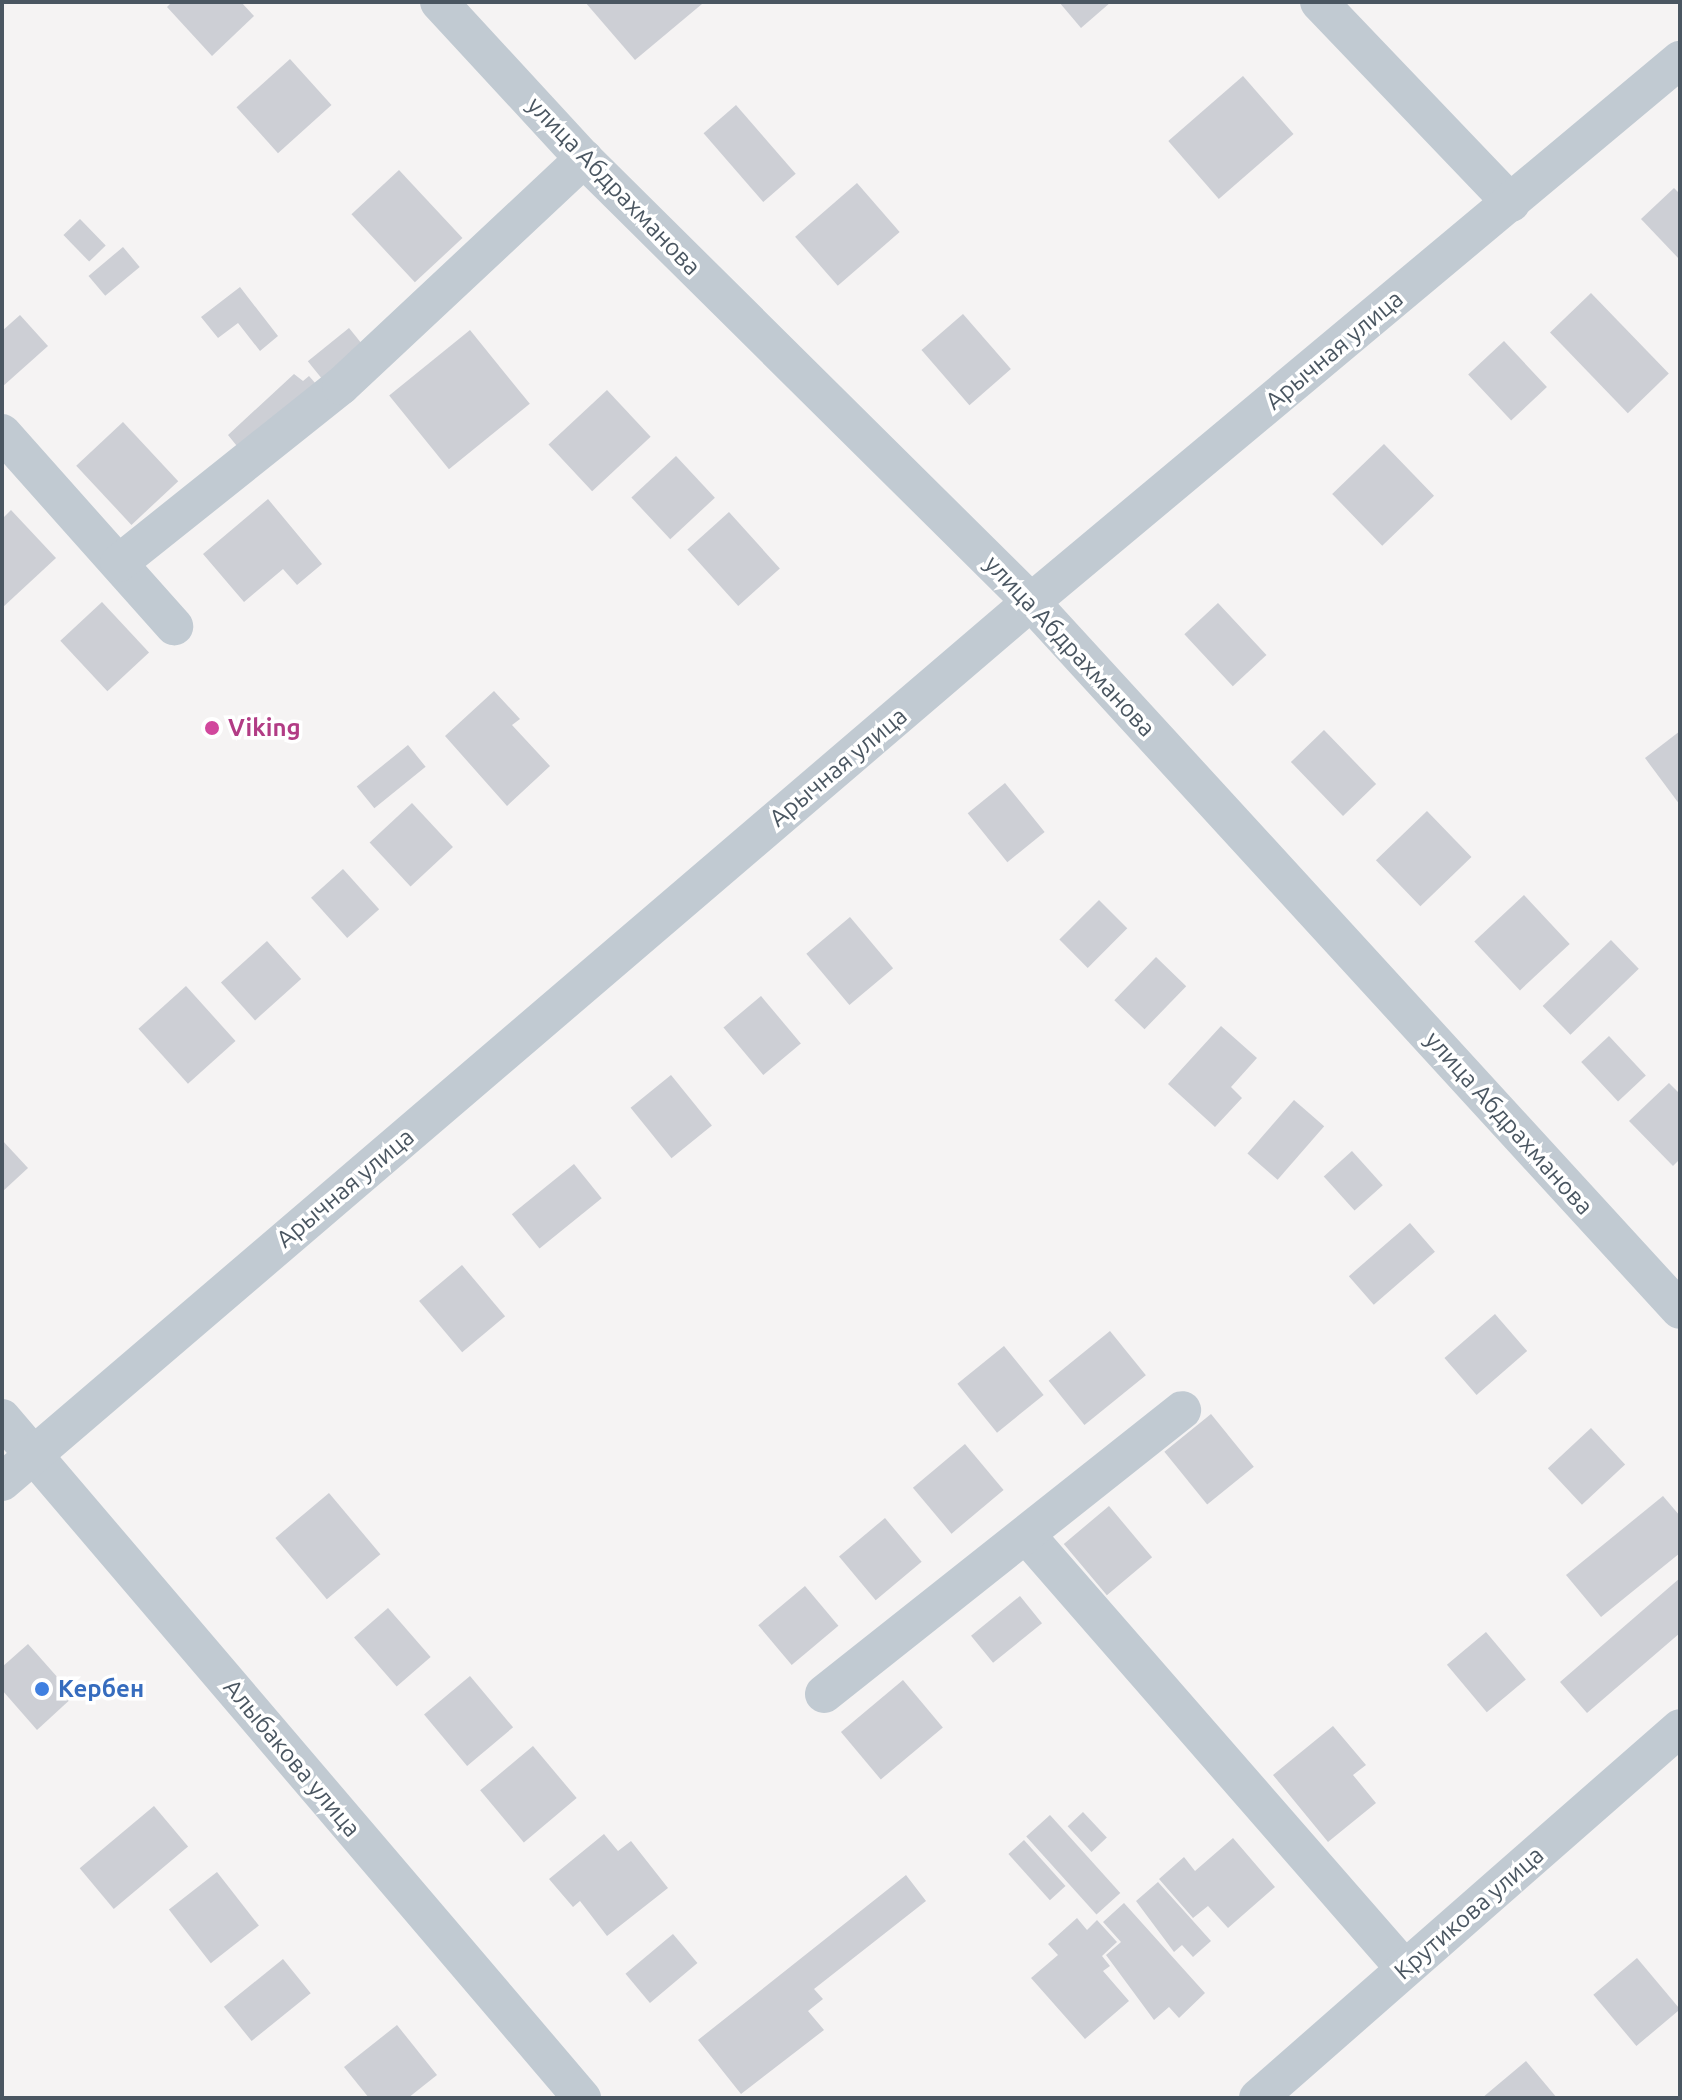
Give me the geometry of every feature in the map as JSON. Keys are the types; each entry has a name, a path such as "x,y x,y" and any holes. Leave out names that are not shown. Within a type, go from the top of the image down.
{"street":[{"name":"улица Абдрахманова","path":"439,2 584,159 1031,602 1680,1310"},
{"path":"1319,2 1511,203"},
{"name":"Арычная улица","path":"2,1482 1031,602 1680,60"},
{"path":"119,563 341,386 584,159"},
{"path":"2,433 174,626"},
{"path":"824,1694 1028,1537 1182,1410"},
{"name":"Алыбакова улица","path":"2,1418 582,2098"},
{"path":"1028,1537 1405,1969"},
{"name":"Крутикова улица","path":"1267,2095 1405,1969 1680,1728"}],"building":[{"path":"172,2 241,2 254,16 212,56 167,7"},
{"path":"585,2 700,2 702,4 635,60"},
{"path":"1059,2 1111,2 1081,28"},
{"path":"290,59 331,105 278,153 236,107"},
{"path":"1243,76 1294,134 1219,199 1168,141"},
{"path":"736,105 796,174 763,202 704,133"},
{"path":"399,170 462,238 415,282 351,214"},
{"path":"857,183 900,232 838,286 795,237"},
{"path":"1674,188 1680,194 1680,260 1641,219"},
{"path":"80,219 106,246 89,262 63,235"},
{"path":"123,247 140,267 105,296 89,276"},
{"path":"240,287 278,336 260,351 238,323 218,338 201,317"},
{"path":"1591,293 1669,374 1628,413 1550,333"},
{"path":"963,314 1011,369 969,405 921,350"},
{"path":"20,315 48,346 2,387 2,331"},
{"path":"349,328 367,350 325,383 308,361"},
{"path":"470,330 530,404 449,469 389,395"},
{"path":"1504,341 1547,387 1511,420 1468,374"},
{"path":"294,374 303,381 309,376 323,392 245,456 228,435"},
{"path":"607,390 651,437 592,491 548,445"},
{"path":"123,422 178,481 131,525 76,466"},
{"path":"1384,444 1434,496 1382,546 1332,494"},
{"path":"676,456 715,498 670,539 631,498"},
{"path":"268,499 322,564 297,585 283,569 244,602 203,554"},
{"path":"11,510 56,558 2,608 2,519"},
{"path":"729,512 780,568 738,606 687,549"},
{"path":"102,602 149,652 107,691 60,641"},
{"path":"1218,603 1266,655 1233,686 1184,634"},
{"path":"494,691 520,719 512,725 550,766 507,806 445,736"},
{"path":"1324,730 1376,784 1343,816 1291,762"},
{"path":"1680,731 1680,805 1645,758"},
{"path":"408,745 426,767 374,808 357,787"},
{"path":"1005,783 1045,832 1007,862 968,813"},
{"path":"412,803 453,847 411,886 370,843"},
{"path":"1427,811 1471,857 1420,906 1376,860"},
{"path":"343,869 379,909 347,938 311,898"},
{"path":"1524,895 1570,944 1520,990 1474,941"},
{"path":"1099,900 1127,928 1088,968 1059,940"},
{"path":"850,917 893,968 849,1005 806,954"},
{"path":"1611,940 1639,969 1570,1035 1543,1006"},
{"path":"267,941 301,979 255,1020 221,982"},
{"path":"1156,957 1186,986 1145,1029 1114,1000"},
{"path":"186,986 236,1041 188,1084 138,1029"},
{"path":"761,996 801,1043 763,1075 723,1027"},
{"path":"1221,1026 1257,1058 1231,1087 1242,1098 1215,1127 1168,1084"},
{"path":"1609,1036 1646,1075 1618,1101 1581,1062"},
{"path":"671,1075 712,1126 671,1158 631,1108"},
{"path":"1669,1083 1680,1094 1680,1159 1673,1166 1629,1121"},
{"path":"1294,1100 1324,1126 1278,1180 1247,1154"},
{"path":"2,1140 28,1168 2,1192"},
{"path":"1352,1151 1383,1185 1355,1211 1324,1176"},
{"path":"574,1164 602,1198 540,1249 512,1214"},
{"path":"1410,1223 1435,1252 1374,1305 1349,1276"},
{"path":"462,1265 505,1316 462,1352 419,1301"},
{"path":"1495,1314 1527,1351 1477,1395 1444,1358"},
{"path":"1110,1331 1146,1375 1084,1425 1049,1381"},
{"path":"1004,1346 1044,1395 997,1433 957,1384"},
{"path":"1211,1414 1254,1467 1207,1505 1164,1452"},
{"path":"1591,1428 1625,1465 1582,1505 1548,1468"},
{"path":"965,1444 1004,1490 951,1534 913,1488"},
{"path":"329,1493 380,1554 327,1599 275,1538"},
{"path":"1663,1496 1680,1516 1680,1553 1601,1617 1566,1575"},
{"path":"1109,1506 1152,1557 1107,1595 1064,1544"},
{"path":"885,1518 922,1562 876,1600 839,1557"},
{"path":"1680,1578 1680,1633 1587,1713 1560,1682"},
{"path":"805,1586 838,1626 792,1665 758,1625"},
{"path":"1020,1596 1042,1623 993,1663 971,1636"},
{"path":"388,1608 431,1657 397,1687 354,1638"},
{"path":"1486,1632 1526,1679 1487,1712 1447,1665"},
{"path":"28,1644 74,1696 37,1730 2,1690 2,1667"},
{"path":"470,1676 513,1727 467,1766 424,1715"},
{"path":"903,1680 943,1727 881,1780 841,1732"},
{"path":"1333,1726 1366,1765 1353,1775 1376,1803 1328,1842 1273,1775"},
{"path":"533,1746 577,1798 524,1842 480,1790"},
{"path":"154,1806 188,1847 114,1909 80,1868"},
{"path":"1083,1812 1107,1838 1092,1852 1068,1826"},
{"path":"1050,1815 1120,1893 1096,1914 1026,1836"},
{"path":"604,1834 618,1851 631,1841 668,1888 607,1936 580,1901 573,1907 549,1879"},
{"path":"1233,1838 1275,1887 1228,1928 1208,1906 1193,1918 1159,1879 1184,1857 1195,1871"},
{"path":"1024,1840 1065,1886 1050,1900 1008,1854"},
{"path":"217,1872 259,1926 211,1963 169,1910"},
{"path":"906,1875 926,1901 814,1989 823,1999 808,2011 824,2030 741,2094 698,2040"},
{"path":"1158,1882 1211,1941 1193,1957 1182,1945 1174,1952 1136,1901"},
{"path":"1124,1903 1205,1993 1179,2018 1169,2007 1154,2020 1106,1955 1121,1942 1103,1922"},
{"path":"1077,1918 1087,1930 1097,1920 1117,1942 1102,1956 1110,1966 1103,1971 1129,2001 1085,2039 1031,1978 1058,1955 1048,1944"},
{"path":"673,1934 697,1963 650,2003 626,1974"},
{"path":"1637,1958 1680,2009 1636,2046 1593,1995"},
{"path":"283,1959 311,1993 252,2041 224,2007"},
{"path":"397,2025 437,2075 408,2098 369,2098 344,2067"},
{"path":"1526,2061 1557,2098 1482,2098"}],"place":[{"name":"Viking","path":"212,728"},
{"name":"Кербен","path":"42,1689"}]}
